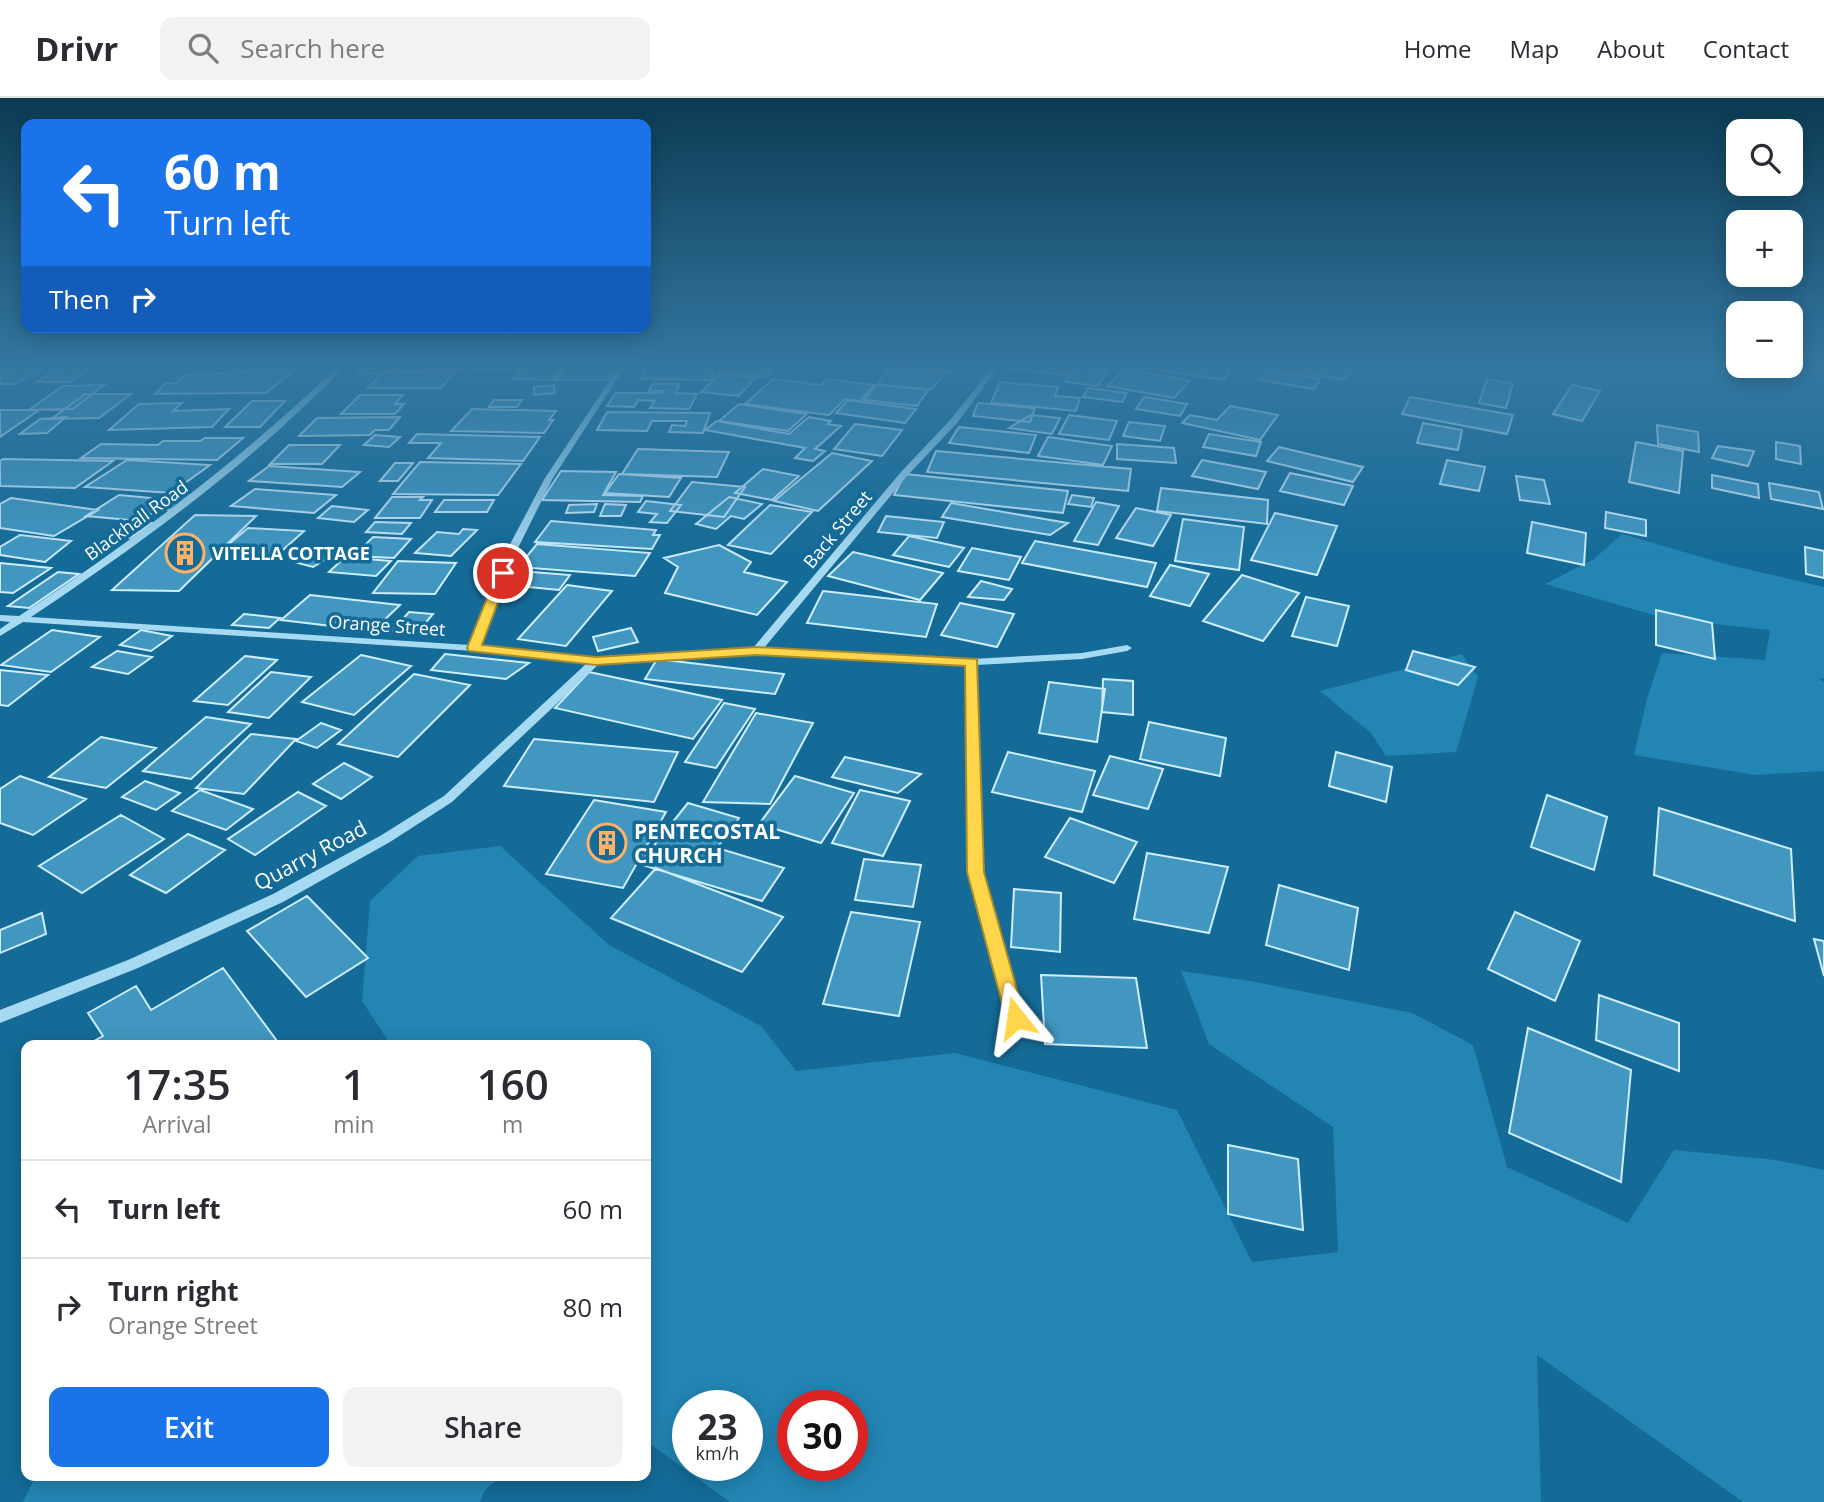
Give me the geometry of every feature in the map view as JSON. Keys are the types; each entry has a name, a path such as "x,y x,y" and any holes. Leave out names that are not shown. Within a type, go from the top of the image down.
{"street":[{"name":"Blackhall Road","path":"0,633 153,529 216,482 275,431"},
{"name":"Orange Street","path":"20,620 474,648 513,548 543,490 579,431"},
{"name":"Back Street","path":"756,651 904,474 945,431"},
{"path":"0,618 20,620"},
{"path":"474,648 596,661 756,651 972,662 1082,656 1126,648"},
{"name":"Quarry Road","path":"0,1017 133,964 278,898 386,839 448,799 596,661"},
{"path":"972,662 975,872 1016,1018"}],"shaded area":[{"path":"1622,534 1729,565 1824,587 1824,678 1819,679 1824,682 1824,771 1756,775 1634,755 1647,699 1662,653 1765,660 1770,630 1668,619 1545,584 1594,559"},
{"path":"1462,654 1478,677 1456,752 1386,756 1371,733 1320,691"},
{"path":"500,846 609,945 761,1026 796,1071 955,1053 1177,1110 1252,1262 1338,1252 1333,1127 1209,1044 1181,971 1250,981 1412,1013 1473,1045 1507,1167 1628,1223 1674,1150 1775,1160 1824,1170 1824,1502 1743,1502 1537,1355 1541,1502 730,1502 701,1481 763,1481 763,1390 672,1390 672,1460 651,1445 651,1040 388,1040 362,1001 370,901 418,856"},
{"path":"33,1481 495,1481 485,1490 480,1502 23,1502"}],"building":[{"path":"25,431 50,431 47,433 20,434"},
{"path":"304,431 374,431 370,435 299,436"},
{"path":"451,431 546,431 544,433"},
{"path":"670,431 704,431 703,433"},
{"path":"708,431 770,431 789,434 793,431 836,431 815,449 825,451 813,461 795,458 805,448"},
{"path":"850,431 902,431 882,456 834,449"},
{"path":"957,431 1036,435 1029,453 949,443"},
{"path":"1027,431 1054,431 1052,434"},
{"path":"1061,431 1113,431 1109,440 1059,434"},
{"path":"1125,431 1163,431 1160,441 1123,436"},
{"path":"1217,431 1267,431 1260,440"},
{"path":"1421,431 1462,431 1458,450 1417,443"},
{"path":"1489,431 1508,431 1507,434"},
{"path":"1657,431 1698,432 1699,452 1658,444"},
{"path":"417,434 540,437 523,461 428,458 441,443 409,443"},
{"path":"1209,434 1261,442 1256,456 1203,447"},
{"path":"375,435 400,437 389,447 364,445"},
{"path":"1048,437 1112,446 1103,465 1038,456"},
{"path":"205,438 243,438 217,460 81,458 101,444 158,445 163,441 200,441"},
{"path":"1636,442 1683,451 1679,493 1629,482"},
{"path":"1776,442 1800,446 1801,464 1776,459"},
{"path":"1117,444 1174,448 1176,463 1117,459"},
{"path":"289,445 340,445 322,464 270,464"},
{"path":"1718,446 1754,451 1748,466 1712,458"},
{"path":"1279,447 1363,467 1353,482 1267,461"},
{"path":"638,449 729,452 717,477 622,474"},
{"path":"936,451 1131,469 1128,491 927,472"},
{"path":"832,453 872,461 818,511 774,501"},
{"path":"127,460 210,465 171,493 85,487"},
{"path":"1202,460 1266,472 1258,489 1192,476"},
{"path":"1447,460 1485,467 1479,491 1440,484"},
{"path":"0,461 113,461 75,488 0,486"},
{"path":"420,462 521,464 498,495 393,494"},
{"path":"395,463 413,463 398,481 380,481"},
{"path":"269,466 360,472 342,487 249,481"},
{"path":"763,469 799,476 772,500 735,493"},
{"path":"561,471 616,472 603,495 643,496 640,502 542,500"},
{"path":"1290,473 1353,486 1344,505 1280,491"},
{"path":"619,474 681,478 669,497 605,493"},
{"path":"905,474 1068,491 1063,513 894,495"},
{"path":"1712,475 1758,484 1759,498 1712,488"},
{"path":"1516,476 1544,480 1550,504 1520,500"},
{"path":"692,482 745,487 724,517 670,511"},
{"path":"1769,483 1819,492 1823,509 1771,499"},
{"path":"1161,488 1268,500 1267,524 1157,511"},
{"path":"255,489 336,495 314,513 231,506"},
{"path":"182,494 193,495 171,510 160,509"},
{"path":"119,495 172,500 140,521 86,516"},
{"path":"1072,495 1094,498 1091,507 1068,504"},
{"path":"392,497 423,497 420,500 432,500 420,518 375,518"},
{"path":"729,497 762,504 744,519 731,516 716,529 696,524"},
{"path":"11,498 98,510 54,536 0,528 0,504"},
{"path":"444,500 494,500 487,512 435,512"},
{"path":"646,501 681,505 667,523 650,522 657,514 638,512"},
{"path":"1096,502 1119,506 1098,545 1074,541"},
{"path":"951,503 1068,523 1050,535 942,517"},
{"path":"597,504 594,512 566,513 569,505"},
{"path":"605,504 626,505 621,516 600,516"},
{"path":"770,505 812,512 771,554 728,545"},
{"path":"332,506 368,510 354,522 318,518"},
{"path":"1136,508 1171,515 1153,546 1116,538"},
{"path":"1606,512 1646,520 1646,536 1605,528"},
{"path":"1275,513 1337,526 1317,575 1251,560"},
{"name":"VITELLA COTTAGE","path":"195,515 256,516 179,591 112,590"},
{"path":"886,516 944,522 937,538 878,532"},
{"path":"1183,519 1244,527 1239,570 1175,561"},
{"path":"551,521 656,530 653,535 660,535 652,549 535,542"},
{"path":"139,522 152,523 130,538 116,537"},
{"path":"375,522 411,523 402,534 366,532"},
{"path":"1532,522 1586,533 1584,565 1527,553"},
{"path":"248,528 304,531 274,558 216,555"},
{"path":"463,529 477,530 451,556 415,553 437,532 459,534"},
{"path":"20,535 71,541 45,562 0,555 0,547"},
{"path":"909,536 964,548 949,567 893,555"},
{"path":"373,537 411,539 394,558 354,556"},
{"path":"104,538 120,539 103,551 87,549"},
{"path":"1035,541 1156,563 1147,587 1022,563"},
{"path":"537,544 650,553 635,576 518,567"},
{"path":"719,545 751,562 744,572 787,582 757,615 665,593 678,567 664,558"},
{"path":"314,547 336,553 313,567 290,561"},
{"path":"1805,547 1824,551 1824,578 1806,574"},
{"path":"972,548 1021,557 1009,580 958,571"},
{"path":"853,552 943,573 920,600 828,576"},
{"path":"345,557 391,561 376,576 329,572"},
{"path":"398,561 456,563 435,594 373,593"},
{"path":"0,563 51,568 13,593 0,592"},
{"path":"1170,565 1209,574 1190,606 1150,596"},
{"path":"520,571 570,575 559,590 508,585"},
{"path":"58,572 79,574 29,608 8,606"},
{"path":"1242,575 1299,593 1263,641 1203,621"},
{"path":"981,581 1012,589 1004,600 968,597"},
{"path":"567,585 612,591 566,646 518,639"},
{"path":"823,591 937,604 926,637 807,623"},
{"path":"310,595 400,605 373,631 281,620"},
{"path":"1306,597 1349,606 1337,646 1292,636"},
{"path":"960,603 1014,614 997,647 941,635"},
{"path":"1656,610 1712,623 1715,659 1656,645"},
{"path":"409,612 433,614 417,633 392,631"},
{"path":"244,614 280,618 269,628 232,625"},
{"path":"631,628 638,642 598,651 593,637"},
{"path":"52,630 100,637 51,672 1,665"},
{"path":"141,630 172,636 151,651 120,645"},
{"path":"117,651 152,657 128,674 92,667"},
{"path":"1413,651 1475,667 1458,685 1406,670"},
{"path":"445,654 529,663 506,679 431,670"},
{"path":"361,655 411,666 354,715 302,702"},
{"path":"245,656 277,660 228,705 194,701"},
{"path":"657,659 784,674 775,694 645,679"},
{"path":"0,670 48,675 8,706 0,705"},
{"path":"271,672 311,677 269,718 228,712"},
{"path":"589,672 722,700 693,739 555,708"},
{"path":"414,674 470,685 398,757 338,744"},
{"path":"1103,679 1133,681 1133,715 1102,712"},
{"path":"1049,682 1105,689 1097,742 1039,733"},
{"path":"724,703 755,709 716,768 685,762"},
{"path":"756,713 813,723 770,804 703,802"},
{"path":"206,717 251,724 191,779 143,771"},
{"path":"1149,722 1226,738 1220,776 1140,759"},
{"path":"321,723 341,730 317,748 296,741"},
{"path":"251,734 296,739 244,794 196,788"},
{"path":"101,737 156,748 106,788 49,777"},
{"path":"534,739 678,752 654,802 504,786"},
{"path":"1008,752 1095,771 1082,812 992,792"},
{"path":"1336,752 1392,767 1386,802 1329,786"},
{"path":"1110,756 1163,769 1148,809 1093,795"},
{"path":"845,757 921,774 898,793 832,777"},
{"path":"344,763 372,777 341,799 313,784"},
{"path":"20,776 86,799 33,835 0,823 0,789"},
{"path":"795,776 854,793 821,843 759,824"},
{"path":"145,781 180,793 156,810 122,797"},
{"path":"200,790 253,809 226,830 172,811"},
{"path":"860,790 910,801 883,856 832,843"},
{"path":"298,792 326,806 255,855 228,839"},
{"path":"1547,795 1607,817 1594,870 1531,847"},
{"name":"PENTECOSTAL CHURCH","path":"594,800 666,812 623,888 546,874"},
{"path":"688,803 739,818 717,848 784,868 762,901 639,864"},
{"path":"1659,808 1791,849 1795,921 1654,875"},
{"path":"121,815 164,839 82,893 39,866"},
{"path":"1070,818 1137,842 1114,883 1045,857"},
{"path":"188,834 225,850 166,893 130,875"},
{"path":"1147,853 1228,867 1209,933 1134,919"},
{"path":"864,859 921,865 913,907 855,900"},
{"path":"656,868 783,917 742,972 611,918"},
{"path":"1279,885 1358,908 1349,970 1266,945"},
{"path":"1014,889 1061,893 1060,952 1011,947"},
{"path":"307,896 368,958 306,997 247,931"},
{"path":"851,912 920,922 899,1016 823,1004"},
{"path":"1515,912 1580,941 1555,1001 1488,969"},
{"path":"42,913 46,934 0,953 0,930"},
{"path":"1814,939 1824,941 1824,976"},
{"path":"223,968 276,1040 96,1040 103,1036 88,1013 136,986 151,1010"},
{"path":"1041,975 1136,978 1147,1048 1045,1044"},
{"path":"1599,995 1679,1023 1679,1071 1596,1040"},
{"path":"1528,1028 1631,1070 1621,1182 1509,1133"},
{"path":"1228,1145 1298,1159 1303,1230 1228,1214"}],"place":[{"name":"VITELLA COTTAGE","path":"185,553"},
{"name":"PENTECOSTAL CHURCH","path":"607,843"}],"route":[{"path":"503,573 474,648 596,661 756,651 972,662 975,872 1016,1018"}]}
